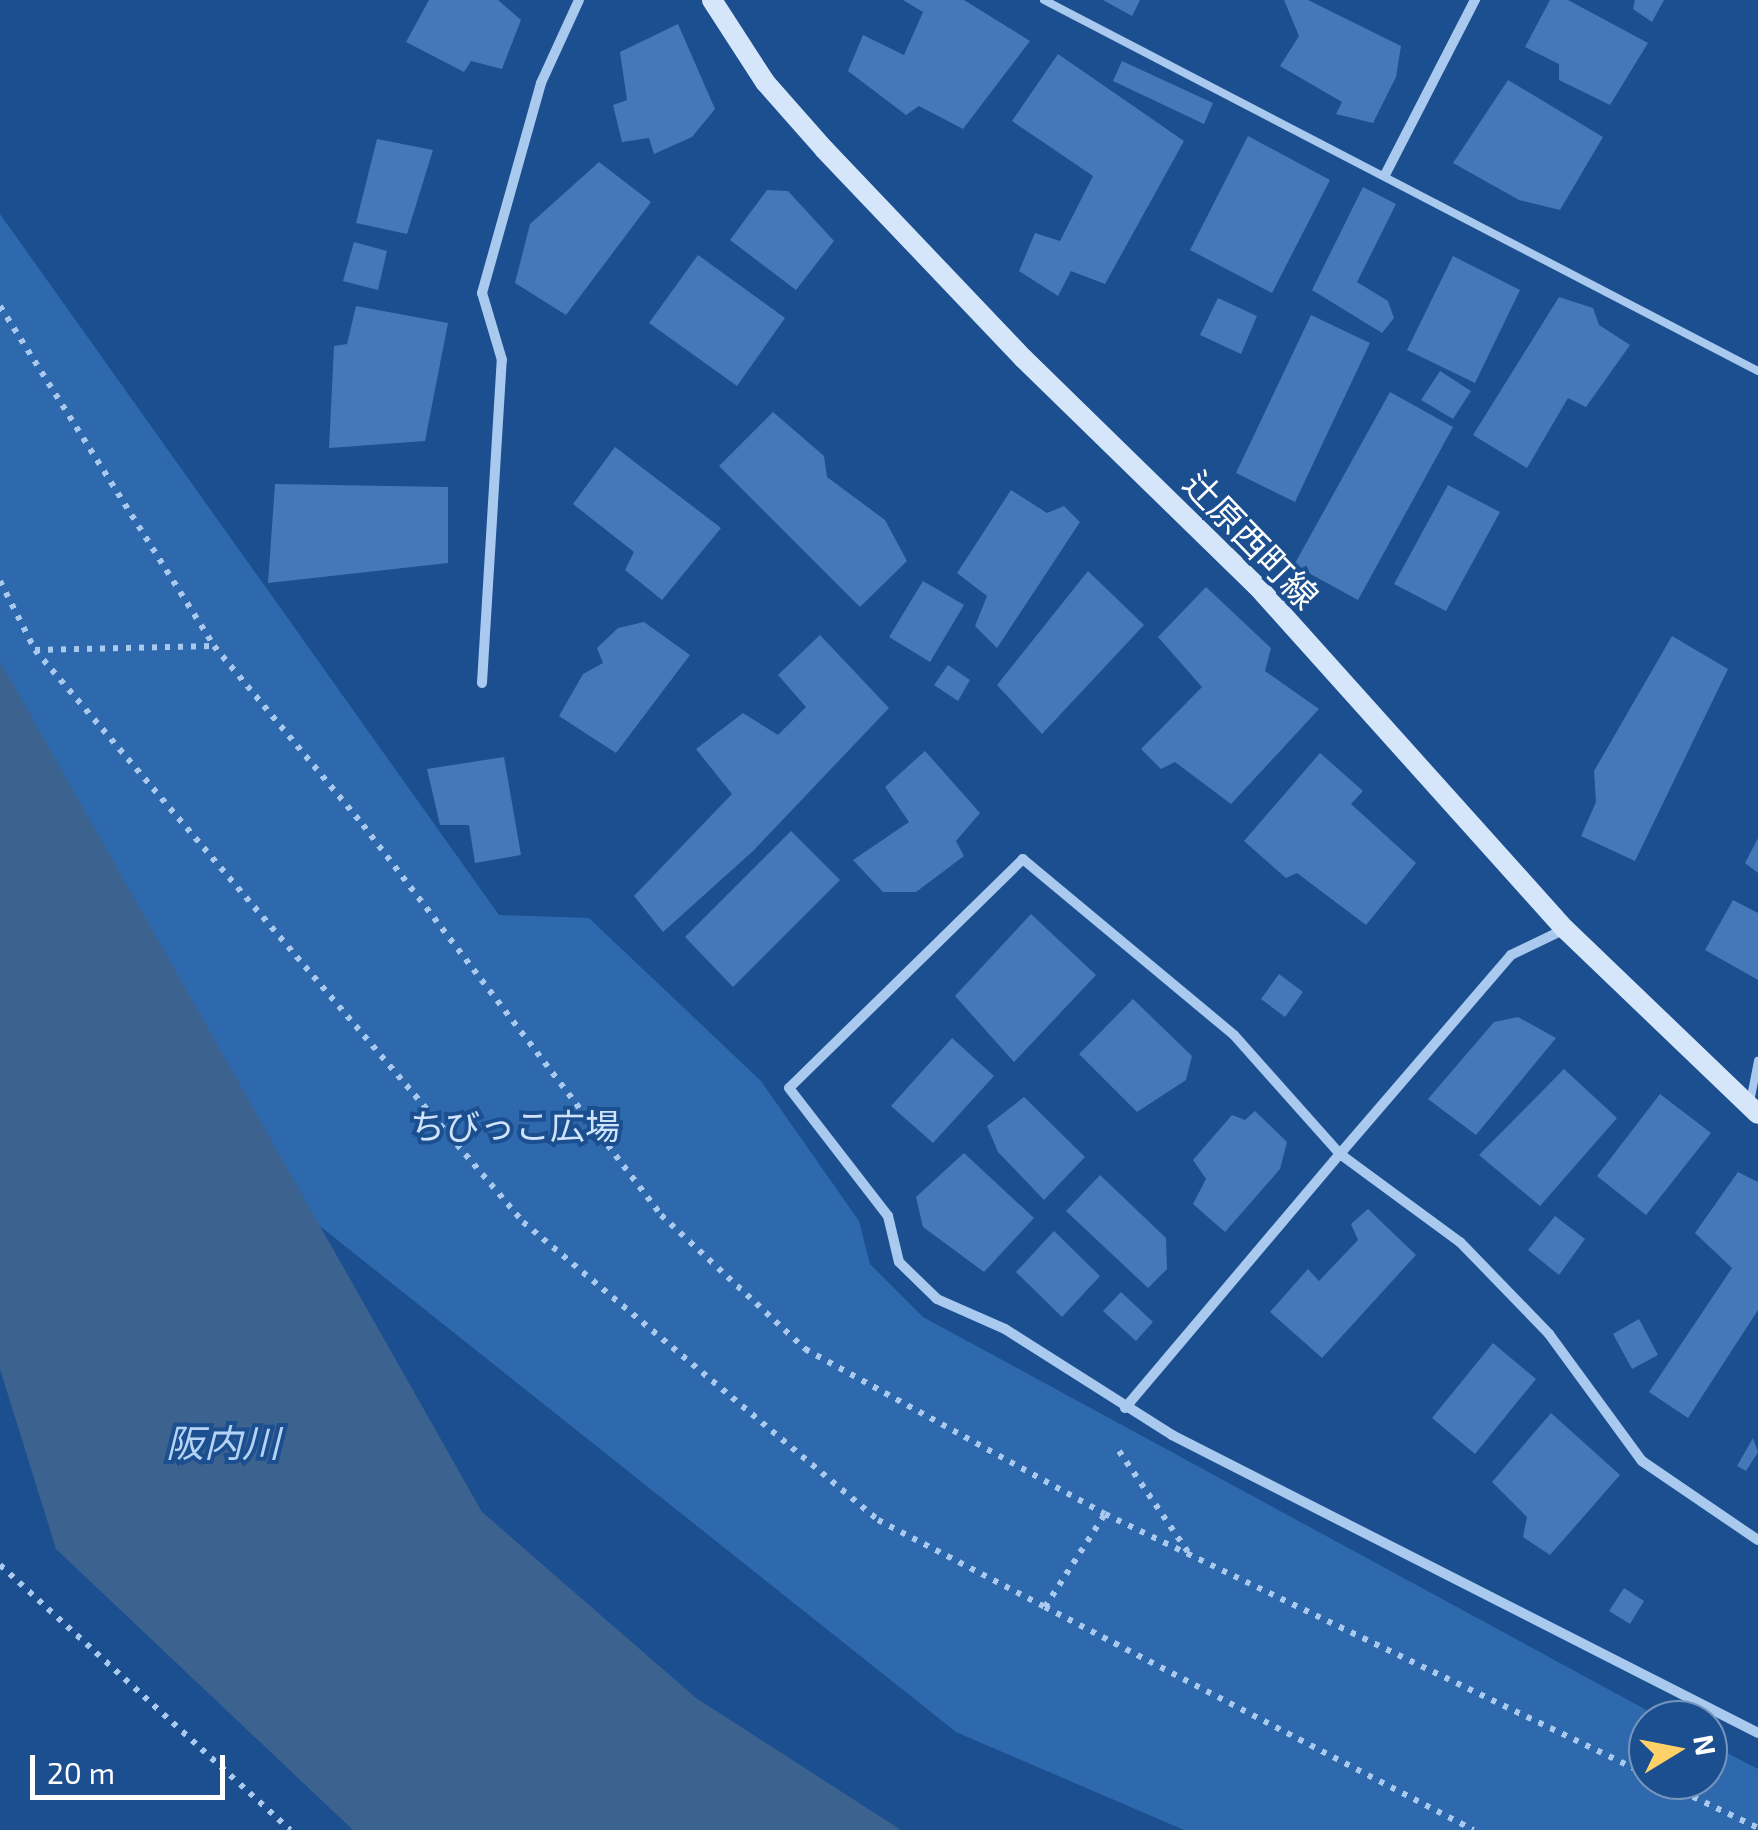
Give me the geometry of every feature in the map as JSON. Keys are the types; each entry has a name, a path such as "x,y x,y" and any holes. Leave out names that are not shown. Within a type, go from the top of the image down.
{"main road":[{"name":"辻原西町線","path":"712,0 765,82 824,150 1023,358 1257,586 1565,929 1753,1110"}],"street":[{"path":"482,683 502,360 482,293 541,82 579,0"},
{"path":"1386,173 1475,0"},
{"path":"1758,1540 1642,1461 1549,1334 1460,1242 1340,1154 1234,1035 1022,859 788,1088 888,1216 899,1262 937,1299 1005,1329 1125,1408 1758,1733"},
{"path":"1125,1408 1511,955 1565,929"}],"lane":[{"path":"1044,0 1386,173 1758,372"},
{"path":"1753,1110 1758,1061"}],"path":[{"path":"0,306 214,646 362,825 661,1215 805,1349 1105,1514 1628,1765"},
{"path":"0,582 35,650 523,1222 878,1520 1473,1830"},
{"path":"35,650 214,646"},
{"path":"1125,1408 1118,1450 1189,1553"},
{"path":"1045,1607 1105,1514"},
{"path":"0,1565 290,1830"},
{"path":"1700,1800 1758,1828"}],"green space":[{"name":"ちびっこ広場","path":"0,214 499,915 589,918 761,1081 859,1221 870,1264 923,1317 1628,1700 1628,1800 1728,1800 1728,1753 1758,1769 1758,1830 1184,1830 956,1732 316,1223 0,677"}],"water":[{"name":"阪内川","path":"0,661 482,1512 696,1698 901,1830 353,1830 56,1549 0,1369"}],"building":[{"path":"429,0 498,0 521,20 502,69 471,61 464,72 406,42"},
{"path":"903,0 964,0 1030,41 963,129 919,106 906,115 848,71 863,35 904,55 923,12"},
{"path":"1103,0 1140,0 1132,16"},
{"path":"1284,0 1308,0 1401,46 1396,77 1373,123 1336,114 1342,102 1280,66 1299,36"},
{"path":"1550,0 1568,0 1648,43 1610,105 1559,80 1559,64 1525,47"},
{"path":"1635,0 1664,0 1652,22 1633,9"},
{"path":"678,24 715,109 692,137 654,154 649,138 622,142 613,105 627,100 620,52"},
{"path":"1058,54 1184,141 1105,284 1071,271 1058,296 1019,271 1035,233 1060,241 1093,176 1012,121"},
{"path":"1122,61 1213,103 1204,124 1113,81"},
{"path":"1508,80 1603,137 1560,210 1519,200 1453,163"},
{"path":"1248,136 1330,180 1272,293 1190,250"},
{"path":"377,139 433,150 407,234 356,223"},
{"path":"599,162 651,202 566,315 515,283 530,224"},
{"path":"1363,187 1396,204 1357,282 1388,301 1394,318 1382,333 1312,290"},
{"path":"767,190 788,191 834,241 796,290 730,240"},
{"path":"354,242 387,251 378,290 343,281"},
{"path":"698,255 785,318 737,386 649,323"},
{"path":"1453,256 1520,290 1475,383 1407,350"},
{"path":"1559,297 1593,308 1599,325 1630,345 1586,407 1568,398 1527,468 1473,435"},
{"path":"1218,298 1257,316 1241,354 1200,335"},
{"path":"356,306 448,323 425,441 329,448 334,346 347,344"},
{"path":"1311,315 1370,343 1295,502 1236,473"},
{"path":"1440,371 1471,391 1453,419 1421,400"},
{"path":"1390,392 1453,427 1358,600 1294,565"},
{"path":"773,412 824,456 827,477 885,520 907,561 860,607 719,466"},
{"path":"615,447 721,528 662,600 625,570 634,552 573,504"},
{"path":"275,484 448,487 448,563 268,583"},
{"path":"1448,485 1500,512 1446,611 1394,584"},
{"path":"1011,490 1047,513 1064,506 1080,522 997,648 975,626 987,596 957,573"},
{"path":"1088,571 1144,625 1042,734 997,685"},
{"path":"923,581 964,605 930,662 889,637"},
{"path":"1206,587 1271,648 1265,671 1319,709 1231,804 1175,762 1161,769 1141,749 1202,687 1158,637"},
{"path":"644,622 690,655 616,753 559,716 583,674 603,663 597,648 618,628"},
{"path":"820,635 889,708 753,851 663,932 634,896 732,794 696,749 743,713 778,735 806,707 778,675"},
{"path":"1672,636 1728,669 1635,861 1581,836 1596,802 1594,771"},
{"path":"948,665 970,680 958,701 934,685"},
{"path":"925,751 980,813 956,841 964,856 916,892 883,892 853,860 909,822 885,787"},
{"path":"1320,753 1363,791 1351,804 1416,863 1366,925 1297,873 1286,878 1244,841"},
{"path":"504,757 521,855 475,863 469,825 440,825 427,769"},
{"path":"791,831 840,880 733,987 685,937"},
{"path":"1758,838 1758,873 1745,863"},
{"path":"1733,900 1758,913 1758,980 1705,950"},
{"path":"1031,914 1096,975 1014,1062 955,996"},
{"path":"1279,974 1303,992 1285,1017 1261,999"},
{"path":"1133,999 1192,1056 1186,1080 1137,1112 1079,1054"},
{"path":"1518,1017 1556,1038 1476,1135 1428,1099 1494,1022"},
{"path":"952,1038 994,1076 933,1143 891,1106"},
{"path":"1564,1069 1617,1118 1540,1206 1479,1155"},
{"path":"1660,1094 1711,1133 1646,1215 1597,1176"},
{"path":"1024,1097 1085,1157 1044,1200 998,1152 987,1126"},
{"path":"1255,1111 1287,1142 1280,1169 1225,1232 1193,1204 1206,1179 1193,1160 1232,1115 1245,1120"},
{"path":"964,1153 1034,1218 984,1272 923,1227 916,1197"},
{"path":"1738,1172 1758,1182 1758,1310 1688,1418 1649,1392 1732,1268 1695,1233"},
{"path":"1100,1175 1166,1238 1167,1269 1148,1288 1066,1211"},
{"path":"1368,1209 1416,1255 1322,1358 1270,1312 1308,1269 1319,1281 1358,1240 1351,1224"},
{"path":"1555,1216 1585,1239 1559,1275 1528,1250"},
{"path":"1054,1231 1100,1276 1062,1317 1016,1272"},
{"path":"1121,1292 1153,1322 1136,1341 1103,1311"},
{"path":"1639,1319 1658,1355 1632,1369 1613,1334"},
{"path":"1493,1343 1536,1379 1475,1454 1432,1418"},
{"path":"1551,1413 1620,1475 1550,1555 1523,1537 1527,1517 1492,1482"},
{"path":"1753,1438 1758,1452 1746,1471 1737,1466"},
{"path":"1624,1588 1644,1601 1630,1624 1609,1611"}]}
